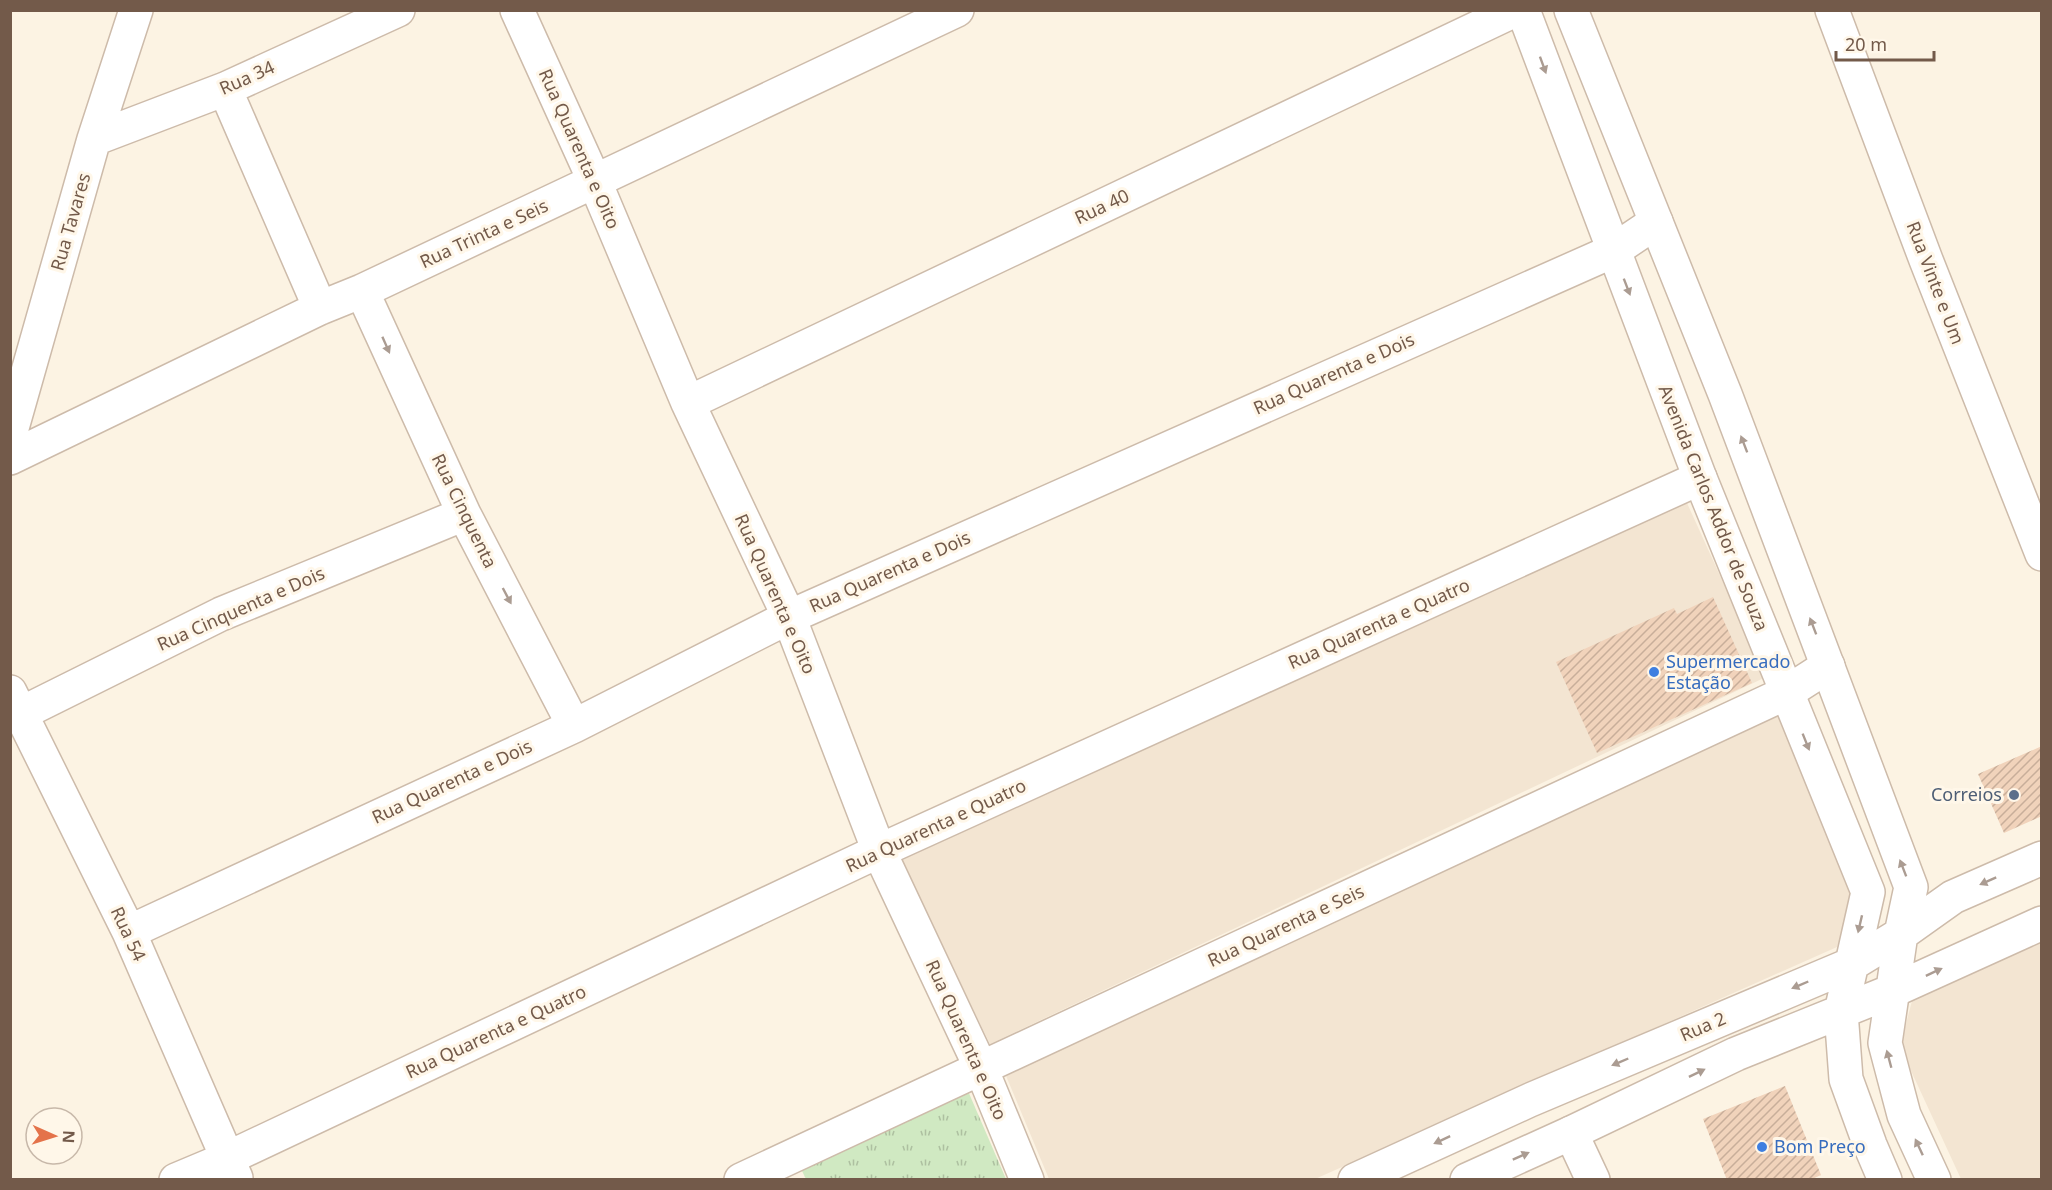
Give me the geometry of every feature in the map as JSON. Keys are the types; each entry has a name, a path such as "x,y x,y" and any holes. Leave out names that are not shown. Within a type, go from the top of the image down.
{"street":[{"name":"Rua Tavares","path":"10,435 94,139 135,10"},
{"name":"Rua 34","path":"94,139 225,89 398,10"},
{"name":"Rua Quarenta e Oito","path":"517,10 595,182 688,403 789,617 879,851 981,1068 1027,1179"},
{"name":"Rua Trinta e Seis","path":"10,458 320,308 362,291 595,182 957,10"},
{"name":"Rua 40","path":"688,403 1515,10"},
{"name":"Avenida Carlos Addor de Souza","path":"1523,10 1701,478 1868,892 1842,1012 1845,1079 1885,1179"},
{"path":"1571,10 1725,394 1911,887 1901,934 1885,1043 1904,1115 1934,1179"},
{"name":"Rua Vinte e Um","path":"1833,10 1930,271 2042,554"},
{"path":"225,89 320,308"},
{"name":"Rua Quarenta e Dois","path":"129,932 574,726 789,617 1613,251 1656,222"},
{"name":"Rua Cinquenta","path":"362,291 464,514 574,726"},
{"name":"Rua Quarenta e Quatro","path":"176,1179 231,1169 879,851 1701,478"},
{"name":"Rua Cinquenta e Dois","path":"16,703 221,614 464,514"},
{"name":"Rua Quarenta e Seis","path":"741,1179 1786,693 1828,666"},
{"name":"Rua 54","path":"16,703 129,932 231,1169"},
{"name":"Rua 2","path":"1355,1179 1540,1095 1852,964 1901,934 1953,897 2042,858"},
{"name":"Rua 2","path":"1467,1179 1571,1133 1736,1054 1892,991 2042,923"},
{"path":"1571,1133 1593,1179"}],"shaded area":[{"path":"1687,503 1766,677 990,1044 898,856"},
{"path":"1780,714 1854,899 1837,947 1315,1179 1049,1179 1004,1071"},
{"path":"2041,940 2041,1179 1961,1179 1900,1047 1913,997"}],"green space":[{"path":"968,1091 1006,1179 806,1179 801,1169"}],"building":[{"name":"Supermercado Estação","path":"1713,597 1752,683 1597,753 1556,662 1674,608 1677,614"},
{"name":"Correios","path":"2042,746 2042,816 2004,833 1978,774"},
{"name":"Bom Preço","path":"1785,1086 1821,1175 1810,1180 1727,1180 1703,1119"}],"place":[{"name":"Supermercado Estação","path":"1654,672"},
{"name":"Correios","path":"2014,795"},
{"name":"Bom Preço","path":"1762,1147"}]}
